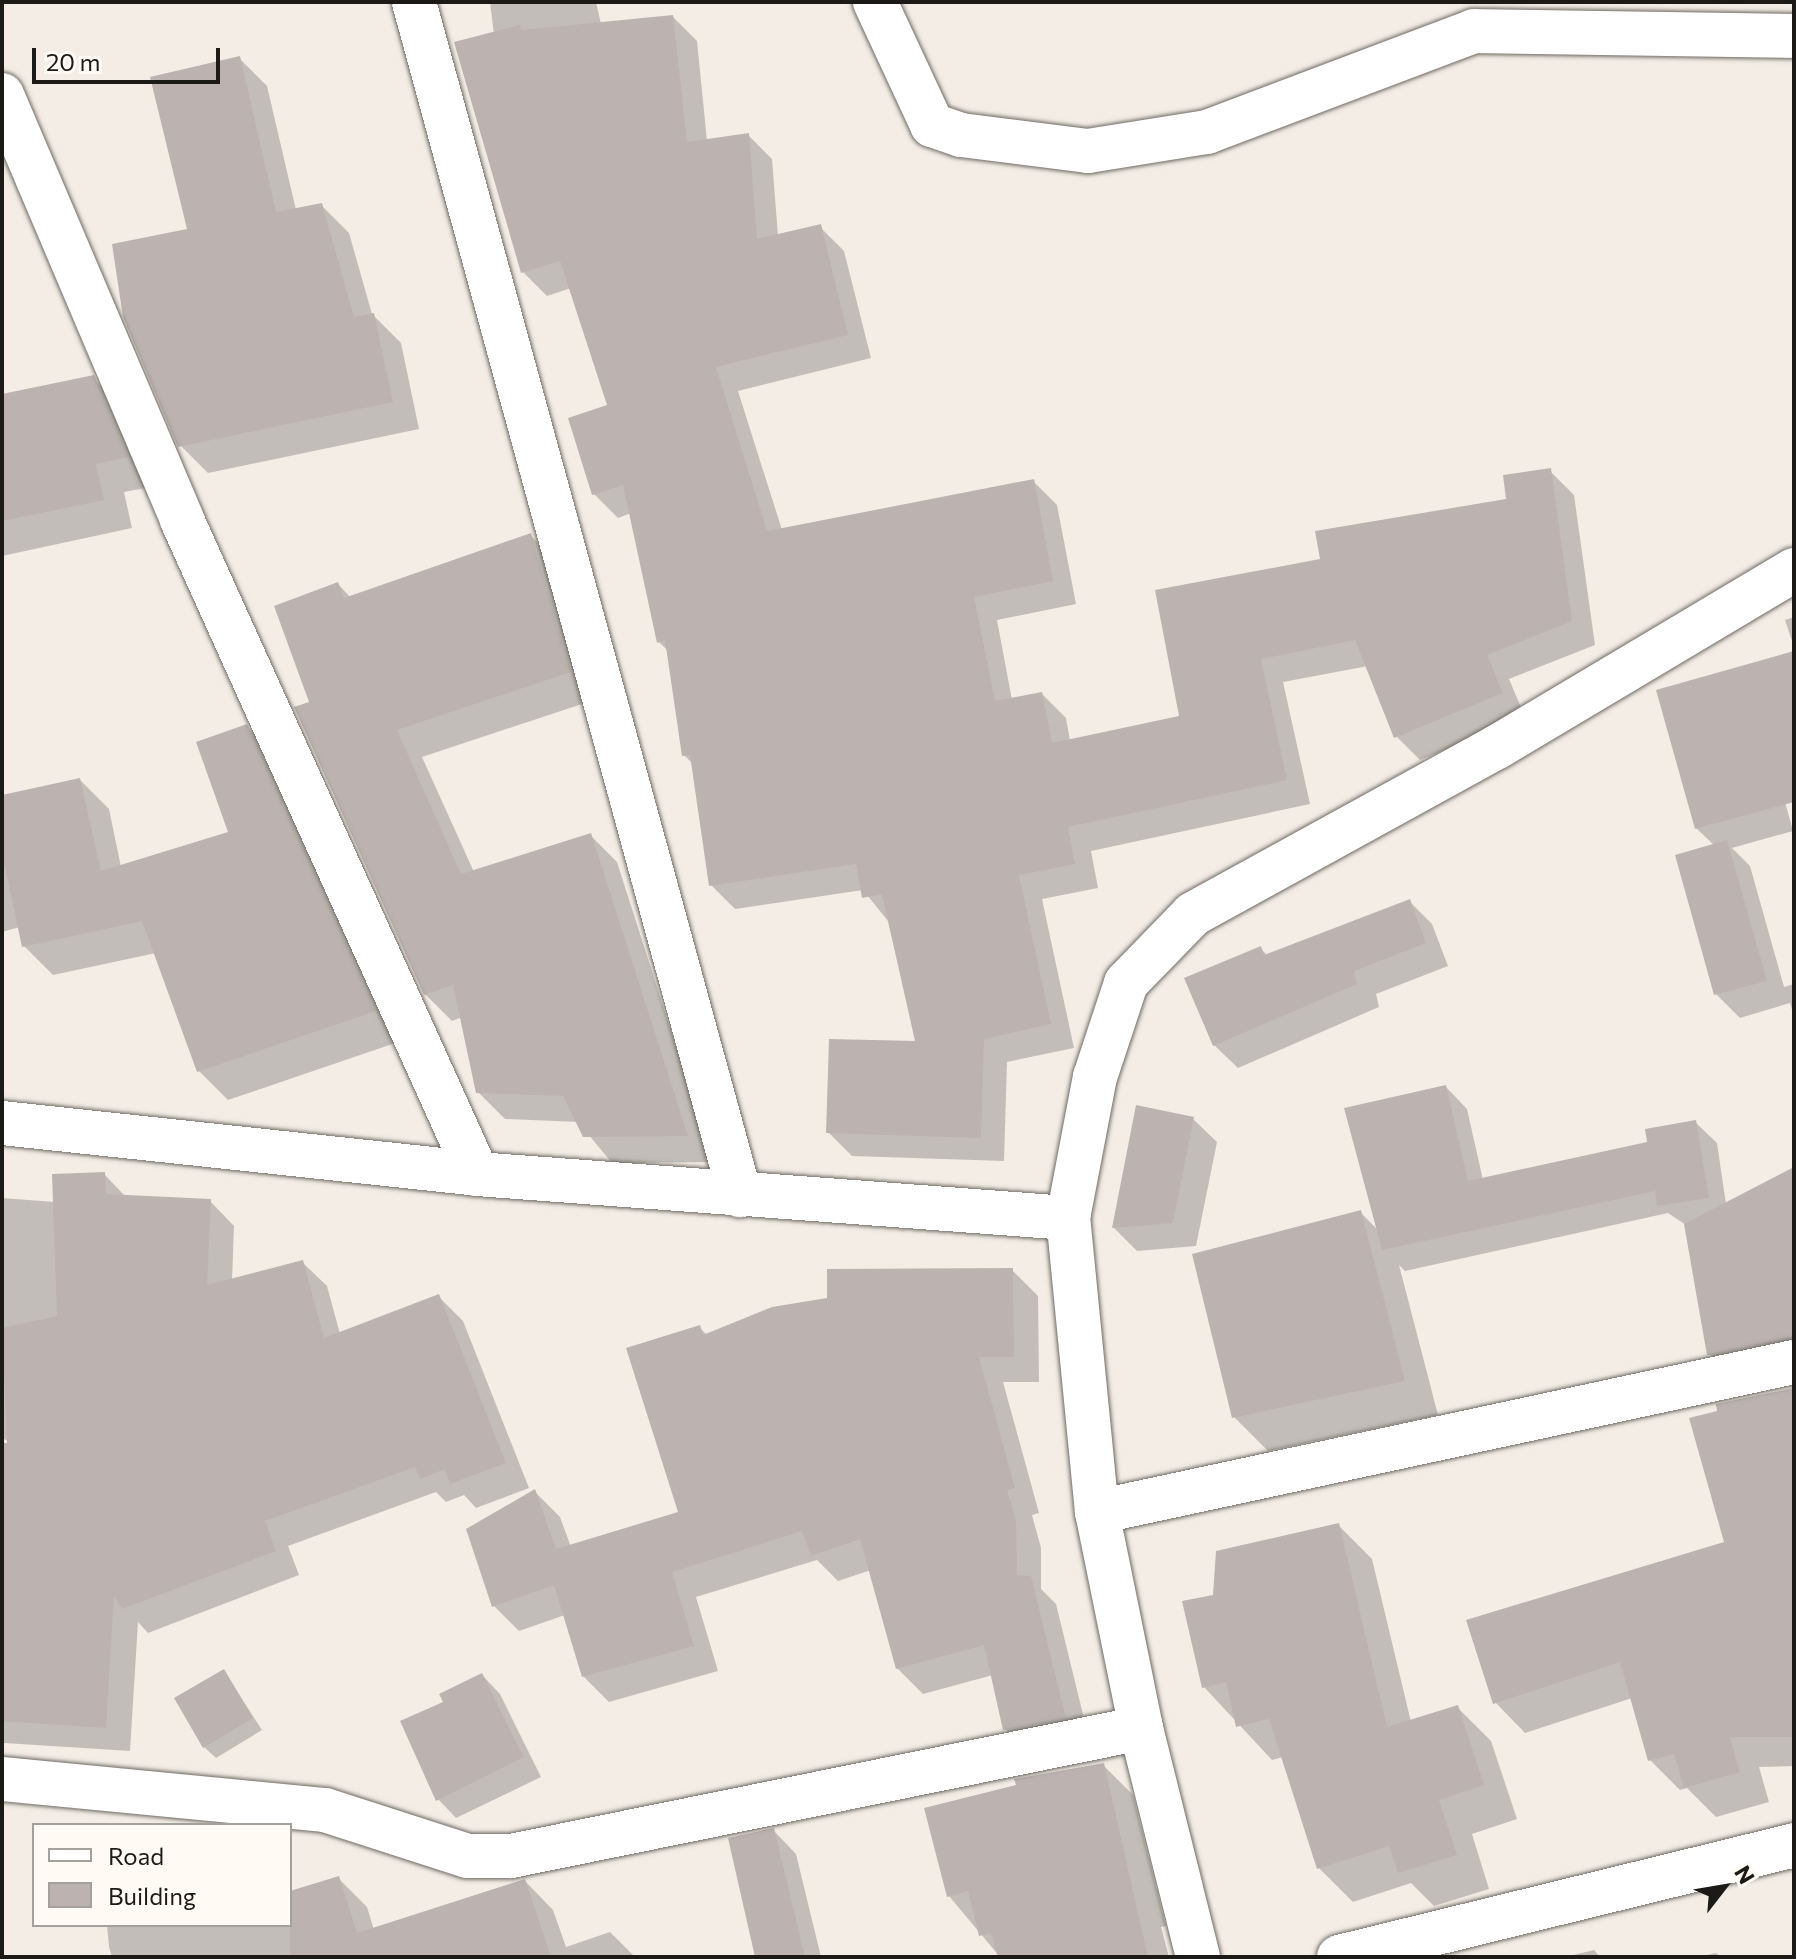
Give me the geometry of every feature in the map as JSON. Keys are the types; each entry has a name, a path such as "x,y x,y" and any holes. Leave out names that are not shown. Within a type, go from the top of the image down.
{"street":[{"path":"414,2 740,1195"},
{"path":"875,2 917,103 932,125 961,135 1088,151 1207,132 1474,31 1794,36"},
{"path":"2,95 188,535 477,1174"},
{"path":"1198,1957 1141,1728 1097,1512 1068,1218 1095,1077 1126,983 1193,914 1497,747 1794,570"},
{"path":"2,1123 477,1174 1068,1218"},
{"path":"1097,1512 1794,1362"},
{"path":"2,1779 325,1810 467,1856 511,1856 1141,1728"},
{"path":"1339,1957 1794,1845"}],"building":[{"path":"673,15 687,142 749,133 757,239 821,224 848,335 716,367 767,531 1034,479 1053,581 974,597 995,701 1042,692 1052,743 1179,716 1155,590 1320,559 1315,531 1506,499 1503,475 1551,468 1572,621 1487,655 1503,693 1394,738 1355,640 1261,659 1287,780 1068,827 1075,864 1019,875 1051,1024 984,1039 981,1138 826,1133 829,1039 915,1041 882,894 862,898 856,864 709,886 690,755 682,756 665,640 657,643 623,485 592,495 568,418 607,405 560,261 521,273 454,42 520,25 521,30"},
{"path":"240,56 276,212 322,203 354,317 374,313 393,402 178,447 123,317 112,244 187,229 150,77"},
{"path":"94,375 128,457 96,464 104,500 2,521 2,394"},
{"path":"531,533 571,672 397,730 461,874 591,833 688,1136 583,1137 563,1096 476,1093 453,985 424,995 294,707 309,702 274,606 338,582 344,598"},
{"path":"1794,651 1794,802 1695,829 1656,690"},
{"path":"247,724 376,1011 197,1072 142,921 22,947 2,853 2,795 80,778 101,871 228,832 196,742"},
{"path":"1727,840 1767,981 1714,995 1675,855"},
{"path":"1410,899 1426,943 1354,971 1357,984 1213,1046 1184,978 1261,946 1264,955"},
{"path":"1446,1085 1468,1181 1647,1142 1645,1129 1696,1120 1709,1198 1657,1206 1655,1191 1382,1250 1344,1108"},
{"path":"1136,1105 1194,1117 1173,1223 1112,1228"},
{"path":"1794,1167 1794,1338 1707,1355 1684,1224"},
{"path":"105,1172 106,1194 211,1199 207,1285 303,1260 324,1338 439,1294 506,1463 450,1484 445,1469 420,1479 415,1467 265,1521 276,1551 122,1609 114,1596 106,1728 2,1721 2,1443 7,1443 2,1328 57,1316 52,1174"},
{"path":"1361,1210 1405,1381 1232,1418 1192,1254"},
{"path":"1013,1268 1014,1357 979,1357 1015,1488 1007,1490 1016,1521 1017,1575 1031,1576 1066,1718 1003,1730 984,1645 896,1669 860,1539 811,1556 802,1531 672,1572 694,1646 582,1677 554,1585 492,1607 466,1529 535,1489 556,1549 678,1512 626,1348 700,1325 703,1335 772,1307 827,1298 827,1269"},
{"path":"1794,1388 1794,1737 1730,1737 1740,1772 1684,1788 1674,1754 1648,1761 1620,1662 1493,1704 1466,1620 1724,1542 1689,1418 1717,1411 1716,1404"},
{"path":"1339,1523 1387,1727 1458,1705 1484,1785 1439,1800 1457,1855 1398,1873 1389,1846 1317,1869 1269,1719 1236,1727 1226,1682 1202,1688 1182,1601 1213,1595 1216,1551"},
{"path":"224,1669 253,1718 203,1748 174,1698"},
{"path":"482,1673 524,1757 436,1801 400,1721 443,1702 439,1694"},
{"path":"1104,1763 1148,1957 998,1957 991,1933 979,1936 968,1891 947,1897 924,1808 1016,1785 1014,1779"},
{"path":"774,1828 805,1957 755,1957 728,1838"},
{"path":"339,1876 357,1933 525,1879 551,1957 290,1957 292,1890"}]}
